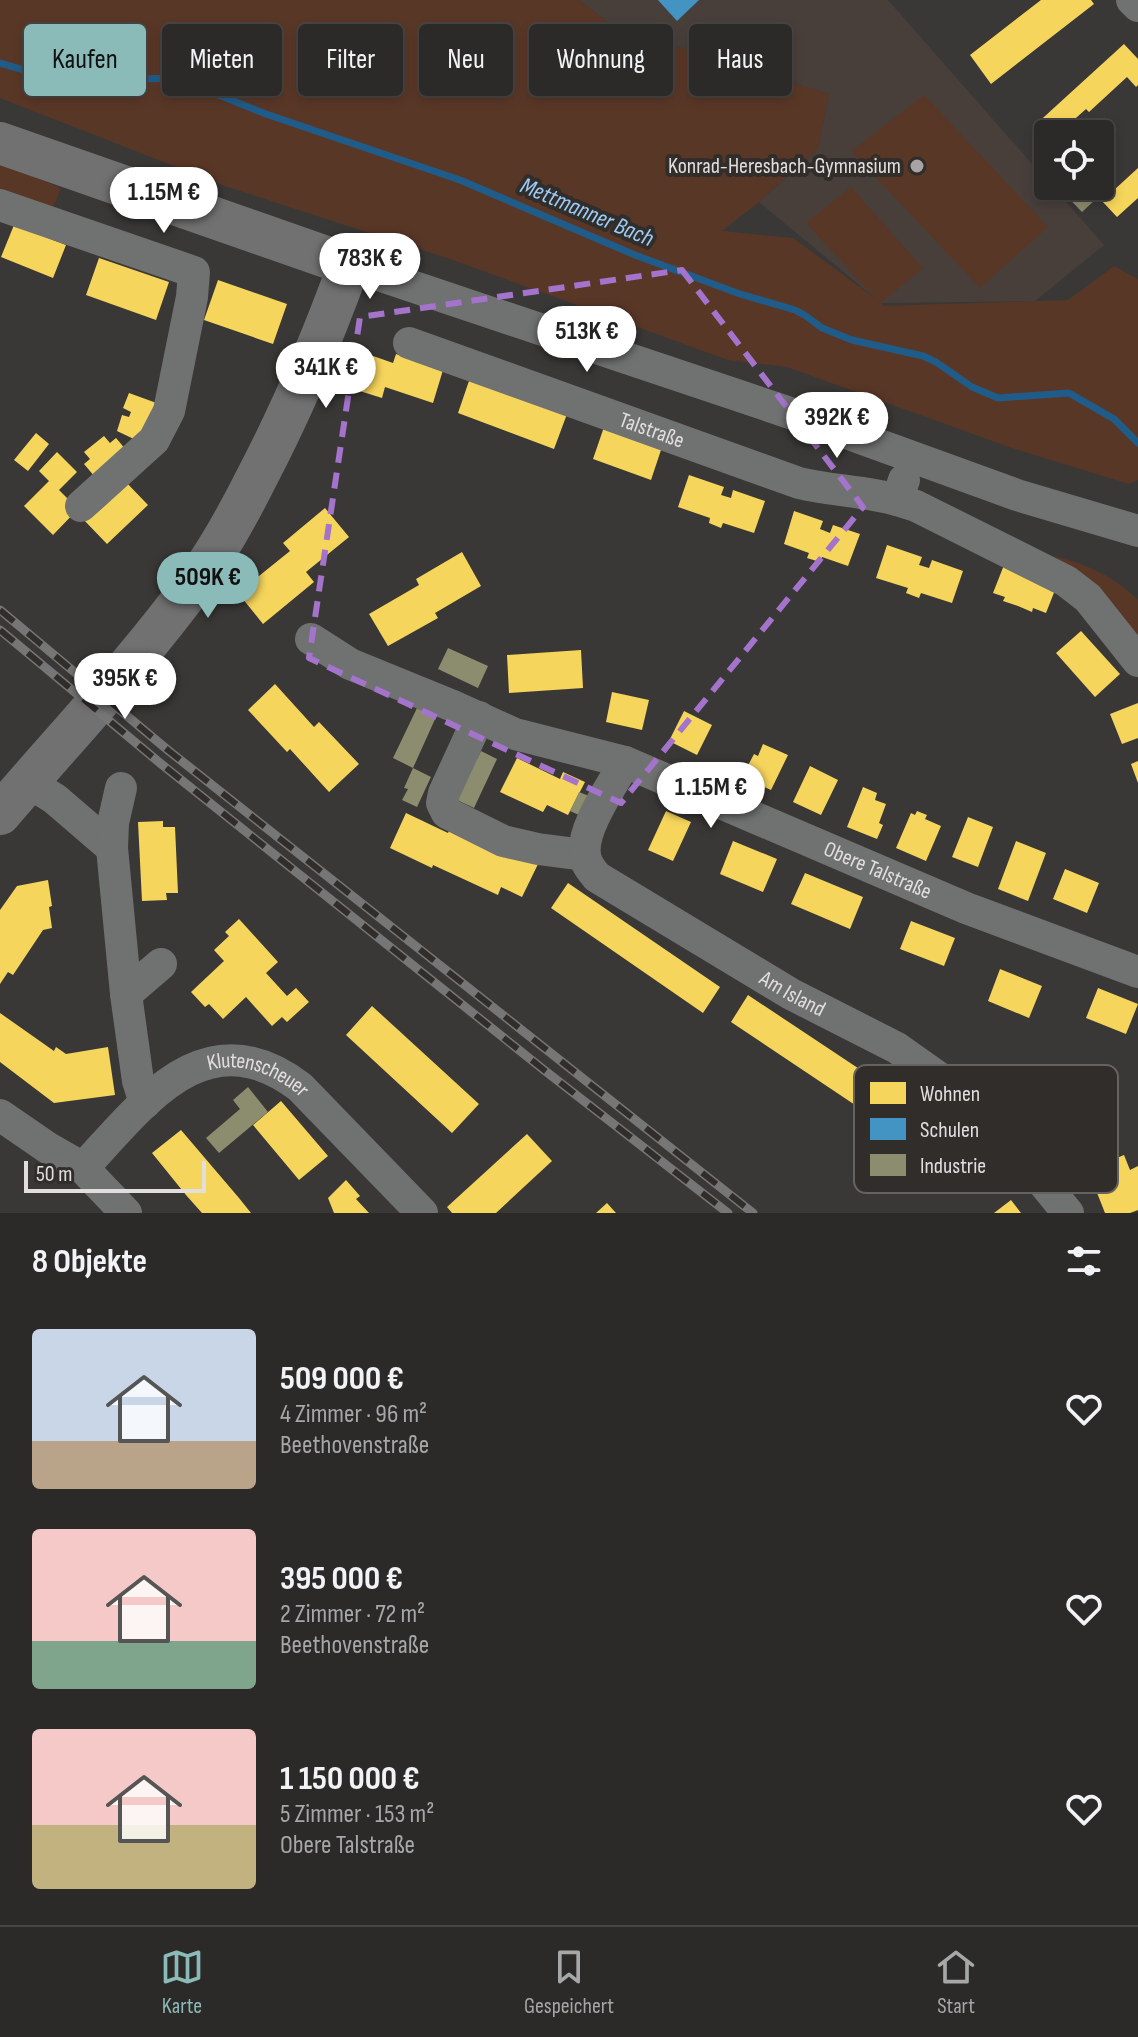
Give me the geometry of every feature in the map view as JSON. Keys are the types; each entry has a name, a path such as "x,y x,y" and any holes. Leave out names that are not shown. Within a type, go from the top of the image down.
{"main road":[{"path":"0,143 349,265 327,326 232,526 197,580 152,638 0,814"}],"street":[{"path":"1132,0 1138,6"},
{"path":"0,205 194,272 192,297 169,411 154,440 81,506"},
{"path":"349,265 805,418 1017,495 1138,531"},
{"name":"Talstraße","path":"409,343 799,483 837,491 873,493 916,506 1066,581 1096,607 1138,661"},
{"path":"897,500 912,458"},
{"path":"1103,520 1138,518"},
{"path":"1103,520 1138,552"},
{"name":"Obere Talstraße","path":"311,639 350,664 515,734 625,762 966,908 1138,972"},
{"path":"479,717 442,803 447,813 503,841 584,855 588,832 625,762"},
{"path":"28,782 55,799 112,848"},
{"path":"121,788 113,823 112,848 126,994 138,1081 145,1103"},
{"name":"Am Island","path":"584,855 592,871 623,894 791,994 897,1048 921,1065"},
{"path":"126,994 161,964"},
{"name":"Klutenscheuer","path":"83,1168 171,1080 196,1067 224,1061 251,1063 277,1072 300,1087 422,1213"},
{"path":"0,1115 83,1168 126,1213"},
{"name":"Am Island","path":"1052,1193 1068,1213"}],"highlighted area":[{"path":"682,270 863,507 621,803 309,658 360,317"}],"shaded area":[{"path":"0,0 579,0 610,24 529,24 529,96 673,96 673,45 689,50 689,96 792,96 792,82 829,94 818,149 722,231 793,238 876,299 806,223 851,187 923,268 881,303 884,306 1068,300 1114,266 1138,279 1138,480 1129,484 1012,448 787,367 728,360 450,259 225,186 0,98"},
{"name":"Konrad-Heresbach-Gymnasium","path":"579,0 888,0 1034,166 1034,200 1064,200 1104,245 1035,301 881,303 759,202 818,149 829,94 792,82 792,24 689,24 689,50 673,45 673,24 610,24"},
{"path":"924,95 1048,227 980,288 851,151"},
{"path":"0,163 61,188 52,210 0,191"},
{"path":"1057,557 1101,573 1138,600 1138,643 1059,566"}],"building: Wohnen":[{"path":"1041,0 1091,0 1094,4 991,84 970,55"},
{"path":"1124,44 1138,59 1136,87 1127,77 1089,112 1086,109 1074,120 1041,120"},
{"path":"1138,168 1138,198 1117,217 1102,201 1114,200 1114,190"},
{"path":"14,225 66,245 53,278 1,257"},
{"path":"99,258 169,282 156,320 86,295"},
{"path":"218,280 287,304 273,344 204,320"},
{"path":"359,351 393,363 396,354 443,370 433,403 385,387 382,398 347,387"},
{"path":"470,378 567,414 554,449 458,413"},
{"path":"129,393 162,405 138,441 117,431 122,415 129,417 131,412 123,408"},
{"path":"604,427 662,447 651,480 593,459"},
{"path":"36,433 49,444 28,471 14,460"},
{"path":"104,436 110,443 116,438 127,451 95,477 84,464 90,459 84,452"},
{"path":"57,452 77,472 59,490 78,509 53,535 24,506 49,481 39,471"},
{"path":"689,475 724,487 721,495 731,498 733,490 765,501 754,533 723,523 721,528 709,523 710,518 678,507"},
{"path":"123,479 148,505 107,544 82,518"},
{"path":"325,508 349,537 306,572 314,582 263,624 238,593 290,551 283,543"},
{"path":"794,511 823,521 820,529 830,533 833,525 860,534 848,566 822,557 820,562 807,558 809,553 784,544"},
{"path":"887,545 922,557 919,565 929,568 932,560 963,571 952,603 921,593 919,598 906,593 908,588 876,578"},
{"path":"462,552 481,586 435,613 438,618 388,646 369,614 419,585 416,579"},
{"path":"1004,565 1057,585 1046,613 1033,608 1032,612 1003,601 1005,597 993,593"},
{"path":"1081,631 1120,674 1095,697 1056,653"},
{"path":"581,650 583,688 509,693 507,655"},
{"path":"275,684 314,727 319,722 359,764 329,792 290,749 287,752 248,710"},
{"path":"612,692 649,700 642,730 606,722"},
{"path":"1138,703 1138,738 1122,744 1110,714"},
{"path":"684,711 712,725 697,755 669,741"},
{"path":"763,744 788,755 771,790 742,777"},
{"path":"517,758 560,779 563,772 585,782 568,815 547,805 543,812 500,792"},
{"path":"1138,761 1138,783 1131,764"},
{"path":"810,766 838,780 821,815 793,802"},
{"path":"863,787 877,793 875,800 886,804 877,839 847,827"},
{"path":"666,811 691,822 673,861 648,850"},
{"path":"917,811 927,815 925,819 941,826 926,861 896,848 911,813 915,815"},
{"path":"406,813 448,833 450,829 539,862 522,897 501,887 498,895 390,848"},
{"path":"968,817 993,827 978,867 952,857"},
{"path":"163,821 163,827 175,827 178,893 166,893 167,900 142,901 138,822"},
{"path":"733,841 777,859 763,892 720,874"},
{"path":"1016,841 1046,853 1028,901 998,889"},
{"path":"1065,869 1099,883 1087,913 1053,899"},
{"path":"805,873 863,897 850,929 791,904"},
{"path":"48,880 52,928 43,930 13,975 8,972 0,984 0,910 17,886"},
{"path":"568,883 720,987 703,1013 551,908"},
{"path":"239,919 278,962 266,973 287,996 296,988 309,1002 287,1022 282,1017 272,1026 246,997 223,1019 209,1004 205,1007 191,992 224,961 214,950 229,936 225,932"},
{"path":"911,921 955,938 944,966 900,949"},
{"path":"1000,969 1042,986 1029,1018 988,1001"},
{"path":"1098,988 1138,1004 1126,1034 1086,1018"},
{"path":"748,995 854,1065 854,1104 731,1022"},
{"path":"372,1006 479,1104 452,1133 346,1035"},
{"path":"0,1013 54,1051 56,1047 66,1054 108,1047 115,1095 54,1103 0,1062"},
{"path":"281,1101 328,1156 299,1180 253,1125"},
{"path":"181,1130 251,1213 202,1213 186,1195 152,1153"},
{"path":"527,1134 552,1161 496,1213 452,1213 447,1207"},
{"path":"1124,1155 1130,1170 1138,1166 1138,1210 1105,1213 1097,1193 1118,1193 1118,1158"},
{"path":"346,1180 360,1196 356,1199 369,1213 334,1213 328,1198"},
{"path":"1011,1200 1021,1213 994,1213"},
{"path":"607,1203 616,1213 596,1213"}],"building: Schulen":[{"path":"658,0 699,0 677,21"}],"building: Industrie":[{"path":"1070,200 1095,200 1082,212"},
{"path":"448,648 488,666 478,688 438,669"},
{"path":"417,708 436,717 413,768 393,758"},
{"path":"481,751 497,759 474,808 455,799"},
{"path":"413,768 431,777 417,807 402,800"},
{"path":"579,792 589,796 579,815 570,811"},
{"path":"248,1087 268,1112 219,1153 206,1138 240,1109 233,1100"}],"waterway":[{"name":"Mettmanner Bach","path":"0,63 62,81 176,78 266,114 460,180 635,255 740,294 795,310 822,328 852,340 923,356 972,387 998,398 1069,393 1114,419 1138,443"}],"railway":[{"path":"0,610 169,751 753,1213"},
{"path":"0,630 160,763 728,1213"}],"place":[{"name":"Konrad-Heresbach-Gymnasium","path":"917,166"}]}
